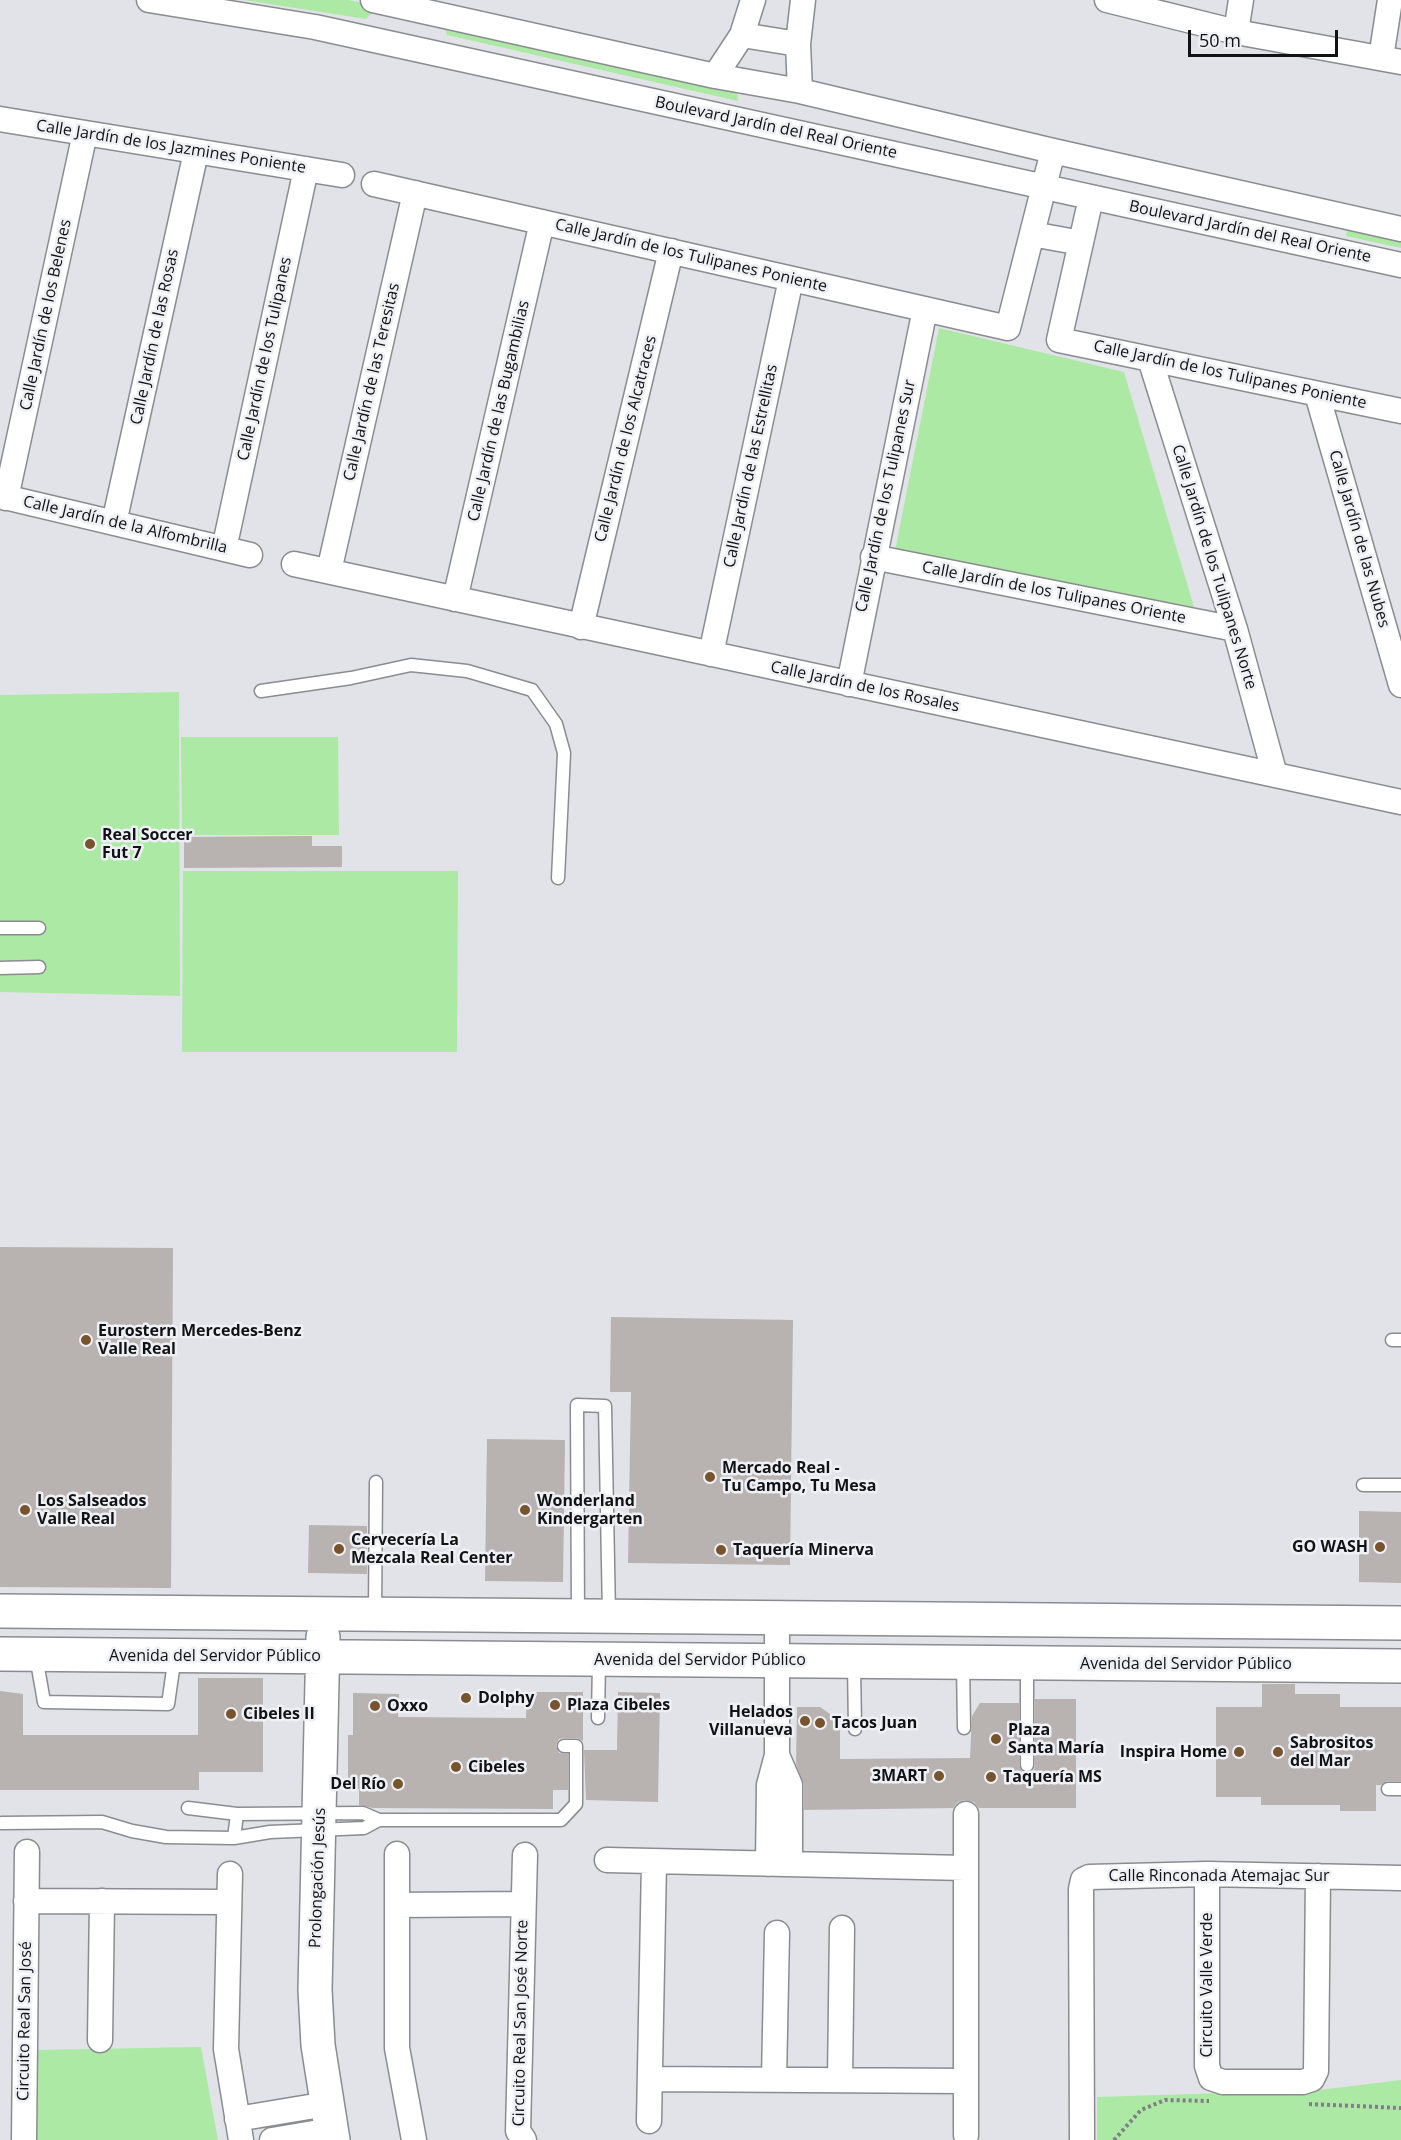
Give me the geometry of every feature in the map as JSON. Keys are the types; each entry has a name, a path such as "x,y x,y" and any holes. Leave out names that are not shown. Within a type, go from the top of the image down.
{"street":[{"name":"Boulevard Jardín del Real Oriente","path":"148,0 315,27 1401,265"},
{"path":"374,0 715,76 800,91 1053,151 1401,229"},
{"path":"715,76 742,35 753,0"},
{"path":"800,91 798,44 803,0"},
{"path":"1107,0 1236,32 1391,60 1390,0"},
{"path":"1236,32 1241,0"},
{"path":"399,45 407,8"},
{"path":"742,35 798,44"},
{"name":"Calle Jardín de los Jazmines Poniente","path":"0,119 342,175"},
{"name":"Calle Jardín de los Belenes","path":"3,497 85,133"},
{"path":"1053,151 1032,234 1081,243 1091,198"},
{"name":"Calle Jardín de las Rosas","path":"114,523 196,152"},
{"name":"Calle Jardín de los Tulipanes","path":"224,549 306,169"},
{"name":"Calle Jardín de los Tulipanes Poniente","path":"374,184 1008,328 1032,234"},
{"name":"Calle Jardín de las Teresitas","path":"329,571 415,193"},
{"path":"1334,250 1343,216"},
{"name":"Calle Jardín de las Bugambilias","path":"455,599 542,222"},
{"name":"Calle Jardín de los Tulipanes Poniente","path":"1081,243 1059,340 1401,411"},
{"name":"Calle Jardín de los Alcatraces","path":"581,627 671,251"},
{"name":"Calle Jardín de las Estrellitas","path":"711,654 791,279"},
{"name":"Calle Jardín de los Tulipanes Sur","path":"849,684 925,309"},
{"name":"Calle Jardín de los Tulipanes Norte","path":"1150,359 1235,629 1275,775"},
{"name":"Calle Jardín de las Nubes","path":"1317,394 1401,685"},
{"name":"Calle Jardín de la Alfombrilla","path":"3,497 250,555"},
{"name":"Calle Jardín de los Tulipanes Oriente","path":"873,557 1235,629"},
{"path":"294,564 329,571"},
{"name":"Calle Jardín de los Rosales","path":"329,571 1401,802"},
{"path":"0,1611 1401,1623"},
{"name":"Prolongación Jesús","path":"323,1614 315,1990 318,2045 330,2125"},
{"path":"777,1617 777,1755 769,1785 779,1864"},
{"name":"Avenida del Servidor Público","path":"0,1654 1401,1665"},
{"path":"966,1814 966,2135"},
{"name":"Circuito Real San José","path":"24,2140 27,1852"},
{"path":"397,1854 397,2048 414,2140"},
{"name":"Circuito Real San José Norte","path":"524,2140 518,2131 525,1856"},
{"path":"607,1860 965,1868"},
{"path":"650,2121 654,1862"},
{"path":"230,1874 226,2049 239,2130 330,2125"},
{"name":"Calle Rinconada Atemajac Sur","path":"1082,2140 1081,1889 1083,1880 1089,1876 1207,1874 1401,1878"},
{"name":"Circuito Valle Verde","path":"1207,1874 1207,2066 1211,2078 1223,2082 1303,2082 1312,2079 1316,2071 1318,1876"},
{"path":"27,1901 228,1902"},
{"path":"100,2040 102,1901"},
{"name":"Circuito Real San José Norte","path":"397,1905 523,1904"},
{"path":"840,2080 842,1928"},
{"path":"774,2079 777,1933"},
{"path":"650,2079 965,2080"},
{"path":"272,2140 330,2125"}],"lane":[{"path":"261,691 351,678 411,665 467,671 532,690 556,724 564,753 558,878"},
{"path":"0,928 39,928"},
{"path":"0,968 39,967"},
{"path":"577,1405 605,1406 594,1616 577,1405"},
{"path":"375,1614 376,1482"},
{"path":"1363,1485 1401,1485"},
{"path":"35,1654 44,1702 168,1704 175,1656"},
{"path":"598,1718 599,1659"},
{"path":"854,1662 855,1729"},
{"path":"963,1663 964,1728"},
{"path":"1027,1765 1028,1663"},
{"path":"2,1823 102,1822 132,1832 166,1837 234,1838 363,1813 379,1820 561,1820 576,1804 576,1746 564,1746"},
{"path":"188,1808 364,1828 379,1820"},
{"path":"234,1838 237,1814"}],"path":[{"path":"1114,2140 1141,2110 1149,2106 1165,2100 1211,2101"},
{"path":"1306,2104 1401,2108"}],"green space":[{"path":"244,0 348,0 365,3 374,11 366,19"},
{"path":"445,29 736,83 738,101 447,35"},
{"path":"1349,220 1401,232 1401,248 1346,236"},
{"path":"939,328 1124,372 1194,607 895,551"},
{"name":"Real Soccer Fut 7","path":"179,692 180,996 0,992 0,695"},
{"path":"181,737 338,737 339,835 182,835"},
{"path":"183,871 458,871 457,1052 182,1052"},
{"path":"201,2047 218,2140 36,2140 36,2050"},
{"path":"1401,2080 1401,2140 1097,2140 1097,2097 1319,2090"}],"building":[{"path":"312,836 312,846 342,846 342,867 184,868 184,837"},
{"name":"Eurostern Mercedes-Benz Valle Real","path":"0,1247 173,1248 171,1588 0,1587"},
{"name":"Mercado Real - Tu Campo, Tu Mesa","path":"611,1317 793,1320 790,1565 628,1563 631,1392 610,1392"},
{"name":"Wonderland Kindergarten","path":"487,1439 565,1440 563,1582 485,1581"},
{"name":"GO WASH","path":"1359,1511 1401,1512 1401,1583 1359,1582"},
{"name":"Cervecería La Mezcala Real Center","path":"309,1525 367,1526 367,1574 308,1573"},
{"name":"Cibeles II","path":"198,1678 263,1678 263,1772 199,1772 199,1790 0,1790 0,1691 23,1694 23,1735 198,1735"},
{"path":"1262,1684 1295,1684 1295,1694 1340,1694 1340,1707 1401,1707 1401,1781 1387,1781 1376,1785 1376,1811 1340,1811 1340,1805 1261,1805 1261,1797 1216,1797 1216,1707 1262,1707"},
{"name":"Cibeles","path":"527,1692 583,1692 583,1741 577,1738 563,1738 559,1739 556,1745 559,1753 568,1754 568,1790 553,1790 553,1809 373,1808 359,1805 359,1789 348,1789 348,1735 353,1735 353,1693 399,1694 398,1717 526,1718"},
{"path":"618,1692 660,1693 658,1802 586,1800 584,1750 617,1750"},
{"name":"Plaza Santa María","path":"1035,1699 1076,1699 1076,1808 979,1808 974,1802 965,1800 958,1802 953,1808 804,1810 804,1785 796,1764 797,1707 820,1707 840,1721 840,1759 970,1758 972,1716 980,1703 1019,1703 1019,1765 1022,1772 1028,1773 1034,1770 1035,1765"}],"place":[{"name":"Real Soccer Fut 7","path":"90,844"},
{"name":"Eurostern Mercedes-Benz Valle Real","path":"86,1340"},
{"name":"Mercado Real - Tu Campo, Tu Mesa","path":"710,1477"},
{"name":"Los Salseados Valle Real","path":"25,1510"},
{"name":"Wonderland Kindergarten","path":"525,1510"},
{"name":"GO WASH","path":"1380,1547"},
{"name":"Cervecería La Mezcala Real Center","path":"339,1549"},
{"name":"Taquería Minerva","path":"721,1550"},
{"name":"Dolphy","path":"466,1698"},
{"name":"Plaza Cibeles","path":"555,1705"},
{"name":"Oxxo","path":"375,1706"},
{"name":"Cibeles II","path":"231,1714"},
{"name":"Helados Villanueva","path":"805,1721"},
{"name":"Tacos Juan","path":"820,1723"},
{"name":"Plaza Santa María","path":"996,1739"},
{"name":"Inspira Home","path":"1239,1752"},
{"name":"Sabrositos del Mar","path":"1278,1752"},
{"name":"Cibeles","path":"456,1767"},
{"name":"3MART","path":"939,1776"},
{"name":"Taquería MS","path":"991,1777"},
{"name":"Del Río","path":"398,1784"}]}
